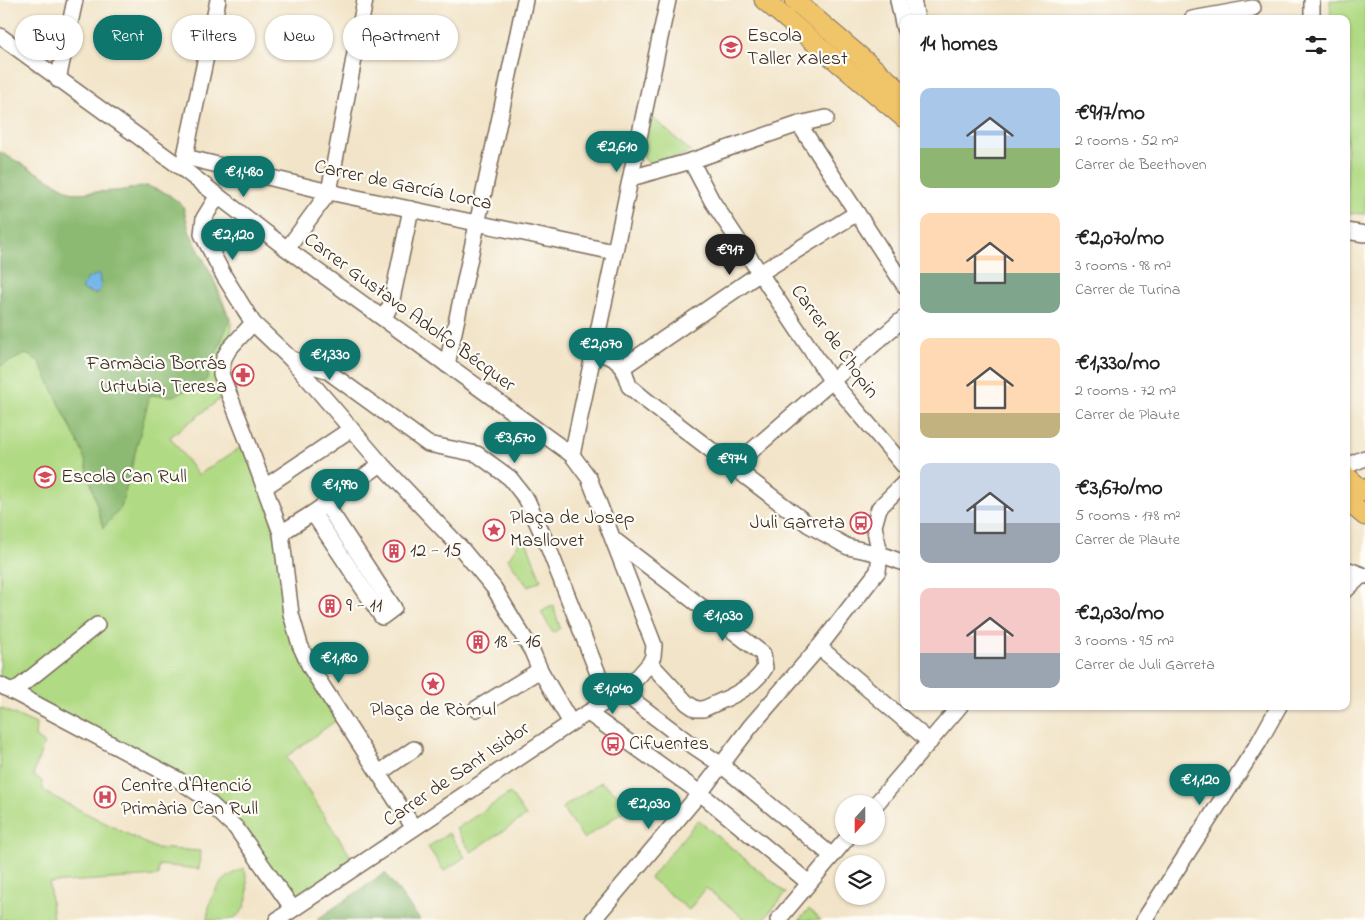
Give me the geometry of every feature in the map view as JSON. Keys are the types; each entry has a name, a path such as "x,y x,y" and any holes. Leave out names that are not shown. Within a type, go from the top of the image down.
{"main road":[{"path":"764,0 900,115"},
{"path":"794,0 900,88"},
{"path":"1350,479 1365,492"},
{"path":"1350,503 1365,516"}],"street":[{"path":"58,80 75,0"},
{"path":"184,163 218,0"},
{"path":"287,249 329,192 365,0"},
{"path":"447,365 525,0"},
{"path":"572,455 668,0"},
{"path":"898,0 901,15"},
{"path":"913,0 916,15"},
{"path":"1312,0 1312,15"},
{"path":"1214,15 1253,8"},
{"name":"Carrer Gustavo Adolfo Bécquer","path":"0,36 58,80 184,163 217,197 572,455 589,478 654,646 652,659"},
{"path":"889,106 900,94"},
{"path":"631,178 690,161 799,124 826,118"},
{"path":"799,124 900,279"},
{"name":"Carrer de Chopin","path":"690,161 712,201 831,380 900,461"},
{"name":"Carrer de García Lorca","path":"184,163 614,252"},
{"path":"217,197 204,218 202,234 224,276 253,323 291,359 381,464 460,546 494,588 532,651 540,670 571,723"},
{"path":"384,318 391,304 411,209"},
{"path":"623,368 760,273 857,213"},
{"path":"1350,232 1365,234"},
{"path":"733,467 900,321"},
{"path":"253,323 229,349 224,358 221,374 281,533 291,614 300,645 310,667 414,828"},
{"path":"594,351 613,358 623,368 629,386 809,525 848,547 880,554 900,562"},
{"path":"291,359 326,370 428,444 477,454 510,478 527,500 549,549 597,671 617,695 720,764 832,856"},
{"path":"265,487 351,429"},
{"path":"1350,464 1365,458"},
{"path":"281,533 313,513 381,464"},
{"path":"593,920 700,792 767,706 820,647 878,571 880,554 874,526 880,508 900,487"},
{"path":"313,513 382,618 394,608 325,503"},
{"path":"612,538 763,654 765,668 757,680 748,687 703,709 696,709 687,703 652,659"},
{"path":"1350,570 1364,575"},
{"path":"1350,587 1364,575"},
{"path":"97,625 7,689 177,779 202,796 236,828 293,909"},
{"path":"820,647 930,742"},
{"name":"Carrer de Sant Isidor","path":"276,920 571,723 617,695 632,684 652,659"},
{"path":"476,709 540,670"},
{"path":"884,795 957,710"},
{"path":"1144,920 1259,742 1277,710"},
{"path":"588,713 700,792 809,883"},
{"path":"379,774 414,749"},
{"path":"778,920 841,845"}],"green space":[{"path":"1330,0 1365,0 1365,214 1350,213 1350,15 1331,15"},
{"path":"652,117 691,152 650,165 643,157"},
{"path":"0,152 73,193 118,191 147,186 168,194 183,206 189,231 219,291 232,326 229,349 228,393 170,437 198,475 243,446 265,487 291,614 342,716 286,757 357,866 293,909 202,796 0,685"},
{"path":"0,152 73,193 118,191 147,186 168,194 183,206 189,231 214,280 219,297 230,319 206,380 174,396 150,395 121,508 103,528 83,453 39,361 26,354 0,366"},
{"path":"524,535 541,580 528,587 508,559"},
{"path":"553,605 560,628 553,633 541,612"},
{"path":"0,708 36,724 35,737 44,743 33,775 42,781 43,789 48,794 155,848 200,851 199,869 159,865 158,876 49,883 53,920 0,920"},
{"path":"601,782 632,805 584,839 562,808"},
{"path":"510,793 526,816 471,852 456,829"},
{"path":"698,820 786,893 763,920 746,920 706,888 689,910 650,878"},
{"path":"449,833 465,857 444,871 428,847"},
{"path":"244,868 248,891 245,906 241,913 227,920 207,920 210,902 217,888 228,877"},
{"path":"385,873 420,920 316,920"},
{"path":"809,909 821,920 799,920"}],"water":[{"path":"99,274 101,289 95,294 81,289 88,278"}],"place":[{"name":"Escola Taller Xalest","path":"731,47"},
{"name":"Farmàcia Borrás Urtubia, Teresa","path":"243,375"},
{"name":"Escola Can Rull","path":"45,477"},
{"name":"Juli Garreta","path":"861,523"},
{"name":"Plaça de Josep Masllovet","path":"494,530"},
{"name":"12 - 15","path":"394,551"},
{"name":"9 - 11","path":"330,606"},
{"name":"18 - 16","path":"478,642"},
{"name":"Plaça de Ròmul","path":"433,684"},
{"name":"Cifuentes","path":"613,744"},
{"name":"Centre d'Atenció Primària Can Rull","path":"105,797"}]}
